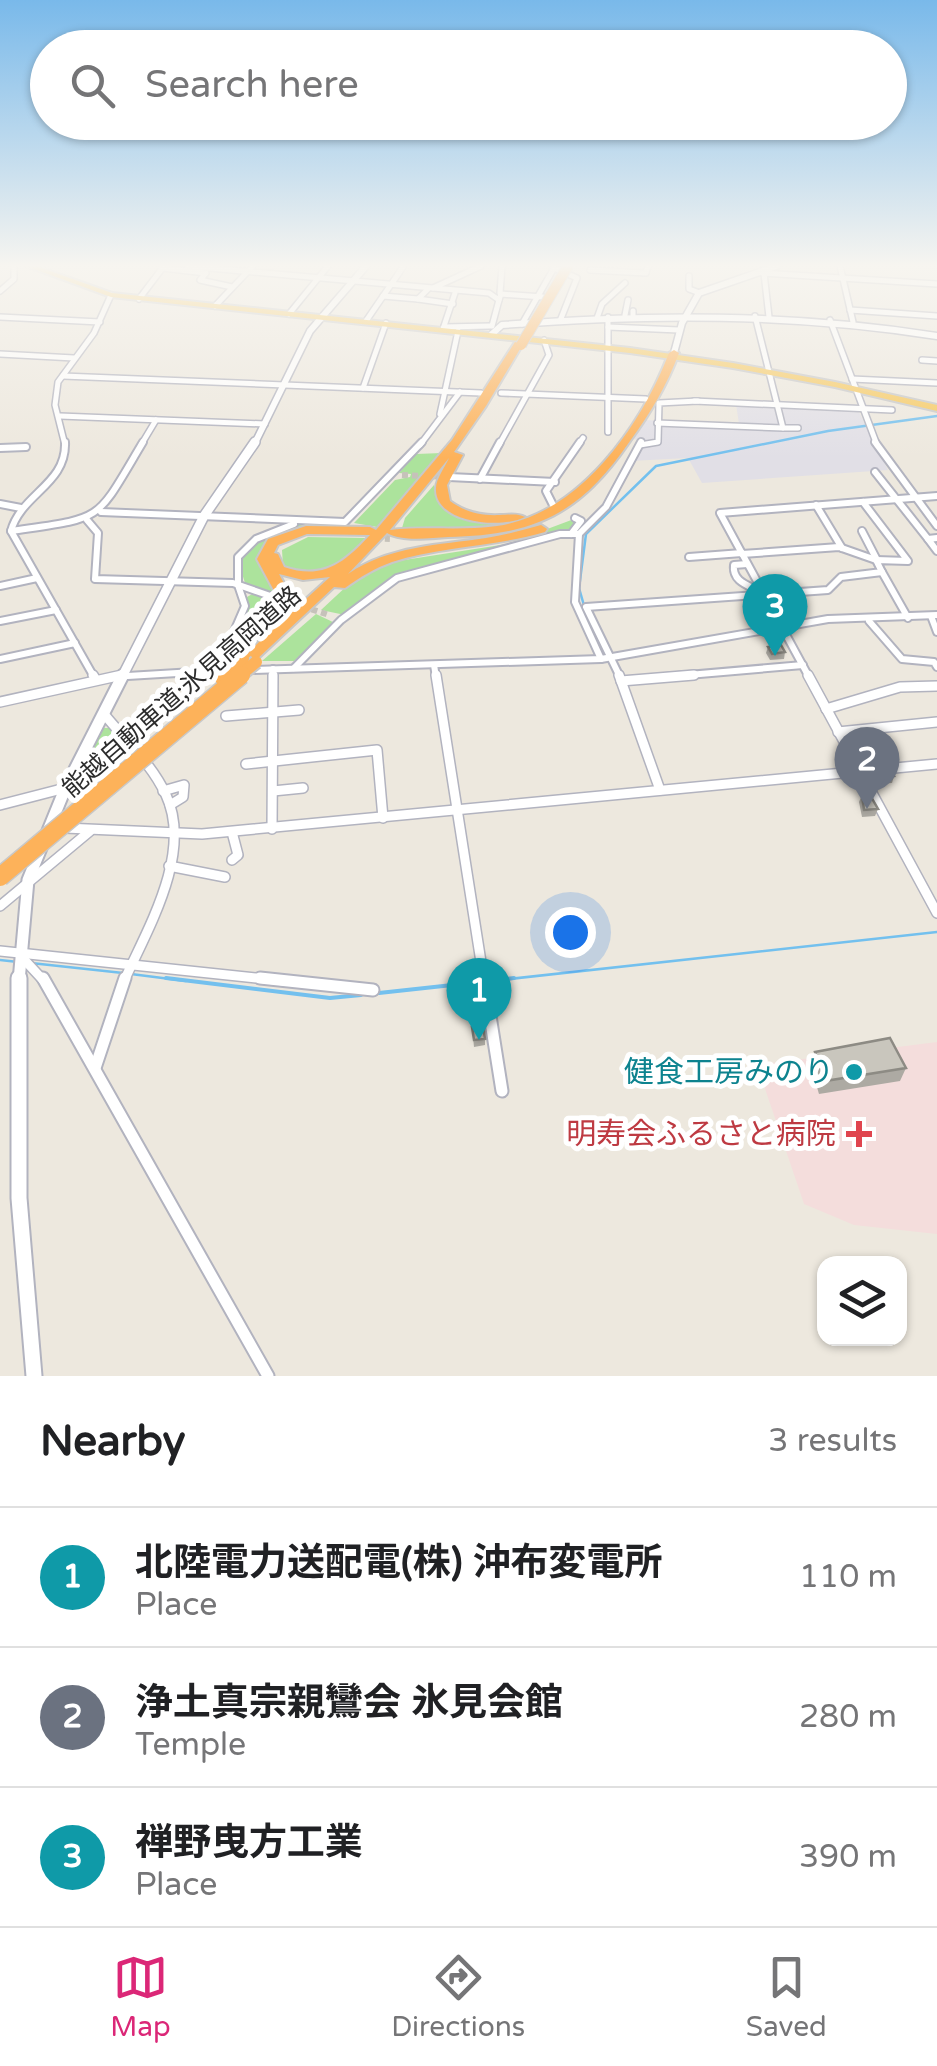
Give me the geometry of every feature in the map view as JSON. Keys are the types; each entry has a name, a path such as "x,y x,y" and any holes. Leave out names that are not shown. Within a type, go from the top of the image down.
{"highway":[{"path":"454,330 484,330"},
{"path":"492,330 769,368 853,383 937,408"},
{"path":"526,330 440,485 444,502 457,512 492,519 538,514 593,490"},
{"path":"381,534 457,441 519,344"},
{"path":"326,598 364,568 396,554 491,542 544,528 583,505 624,443 674,353"},
{"path":"356,557 338,569 311,576 279,570 272,556 282,543 302,535 381,534 471,430"},
{"path":"249,660 283,609 282,588 264,559 274,542 306,530 460,538 510,531 564,513 593,490"},
{"name":"能越自動車道;氷見高岡道路","path":"0,874 198,706 381,534"},
{"name":"能越自動車道;氷見高岡道路","path":"0,874 326,598 381,534"}],"street":[{"path":"11,531 21,508 54,482 64,462 66,444 55,394 62,376 94,330"},
{"path":"34,1376 19,1198 19,954 28,886 65,788 204,516 265,424 312,330"},
{"path":"363,388 384,330"},
{"path":"608,330 608,432"},
{"path":"674,353 679,330"},
{"path":"759,330 784,428"},
{"path":"834,330 876,444 937,526"},
{"path":"902,330 937,336"},
{"path":"442,417 458,331"},
{"path":"480,479 549,355 544,340"},
{"path":"0,354 74,358"},
{"path":"922,360 937,360"},
{"path":"62,376 480,392"},
{"path":"853,383 936,385"},
{"path":"101,512 344,522 393,476 460,392"},
{"path":"500,393 646,399"},
{"path":"655,400 892,410"},
{"path":"294,668 341,620 397,578 426,567 575,534 606,507 641,442 658,442 660,402 698,401"},
{"path":"60,416 265,424"},
{"path":"11,531 87,520 101,512 156,420"},
{"path":"657,422 798,428"},
{"path":"553,505 546,491 556,482 583,438"},
{"path":"0,448 26,447"},
{"path":"874,472 932,539 937,551"},
{"path":"393,476 402,476"},
{"path":"449,477 556,482"},
{"path":"937,496 720,512 937,913"},
{"path":"689,558 842,548 876,560 908,560 863,502"},
{"path":"0,504 21,508"},
{"path":"816,505 842,548"},
{"path":"575,518 581,521 575,534 575,602 601,659"},
{"path":"87,520 98,534 95,579 238,586 279,599"},
{"path":"217,671 242,616 237,564 243,550 264,534 298,521"},
{"path":"11,531 96,680"},
{"path":"862,531 908,618"},
{"path":"748,564 734,565 732,570 739,581 763,593"},
{"path":"660,790 614,658 586,607 828,590 842,577 882,572"},
{"path":"0,586 37,578"},
{"path":"0,622 56,610"},
{"path":"328,615 341,620"},
{"path":"0,702 125,674 614,658 828,620 934,616 937,632"},
{"path":"869,621 902,659 936,663"},
{"path":"0,659 75,642"},
{"path":"434,665 502,1091"},
{"path":"621,681 803,665"},
{"path":"272,828 273,670"},
{"path":"826,709 900,687 937,686"},
{"path":"226,716 299,710"},
{"path":"94,1068 169,866 175,836 163,790 104,714"},
{"path":"838,732 937,722"},
{"path":"246,764 377,750 383,818"},
{"path":"50,826 175,836 937,764"},
{"path":"0,804 164,770"},
{"path":"163,790 184,785 183,797 170,805"},
{"path":"273,791 303,788"},
{"path":"0,906 90,832"},
{"path":"232,832 238,855 232,860"},
{"path":"169,866 225,877"},
{"path":"0,951 372,990"},
{"path":"19,954 38,970 268,1376"}],"shaded area":[{"path":"736,404 858,410 888,470 702,483 688,458 630,461 639,440 633,439 644,420 739,424"},
{"name":"明寿会ふるさと病院","path":"937,1042 937,1234 854,1225 804,1204 757,1065"}],"green space":[{"path":"442,453 377,527 354,523 395,480 410,477 411,474 399,473 416,454"},
{"path":"434,485 438,501 467,519 527,520 485,529 402,528 405,518"},
{"path":"574,519 578,522 568,532 406,571 345,615 321,610 350,583 385,563 507,544"},
{"path":"302,523 355,527 304,528 269,542 280,596 245,583 240,567 247,548"},
{"path":"308,537 367,538 339,562 318,571 295,571 283,566 282,550"},
{"path":"254,593 281,603 268,627 235,661 231,646 247,617 247,597"},
{"path":"316,614 335,623 294,661 262,661"},
{"path":"103,728 112,728 134,757 114,774 76,782"}],"building":[{"path":"781,645 785,652 772,654 768,647"},
{"path":"891,770 894,776 879,778 876,772"},
{"path":"862,795 870,795 878,809 864,810"},
{"path":"483,1026 485,1039 474,1040 472,1027"},
{"path":"890,1038 906,1068 825,1081 815,1052"}],"waterway":[{"path":"587,616 579,588 586,534 656,466 828,431 937,416"},
{"path":"491,981 937,932"},
{"path":"0,960 18,962"},
{"path":"31,963 123,973"},
{"path":"131,974 186,981"},
{"path":"166,978 330,998 361,995"},
{"path":"488,981 514,978"},
{"path":"379,993 480,982"}],"tunnel":[{"path":"402,475 447,477"},
{"path":"367,535 390,536"},
{"path":"283,600 329,615"}],"place":[{"name":"禅野曳方工業","path":"775,656"},
{"name":"浄土真宗親鸞会 氷見会館","path":"867,809"},
{"name":"北陸電力送配電(株) 沖布変電所","path":"479,1040"},
{"name":"健食工房みのり","path":"854,1072"},
{"name":"明寿会ふるさと病院","path":"859,1134"}]}
